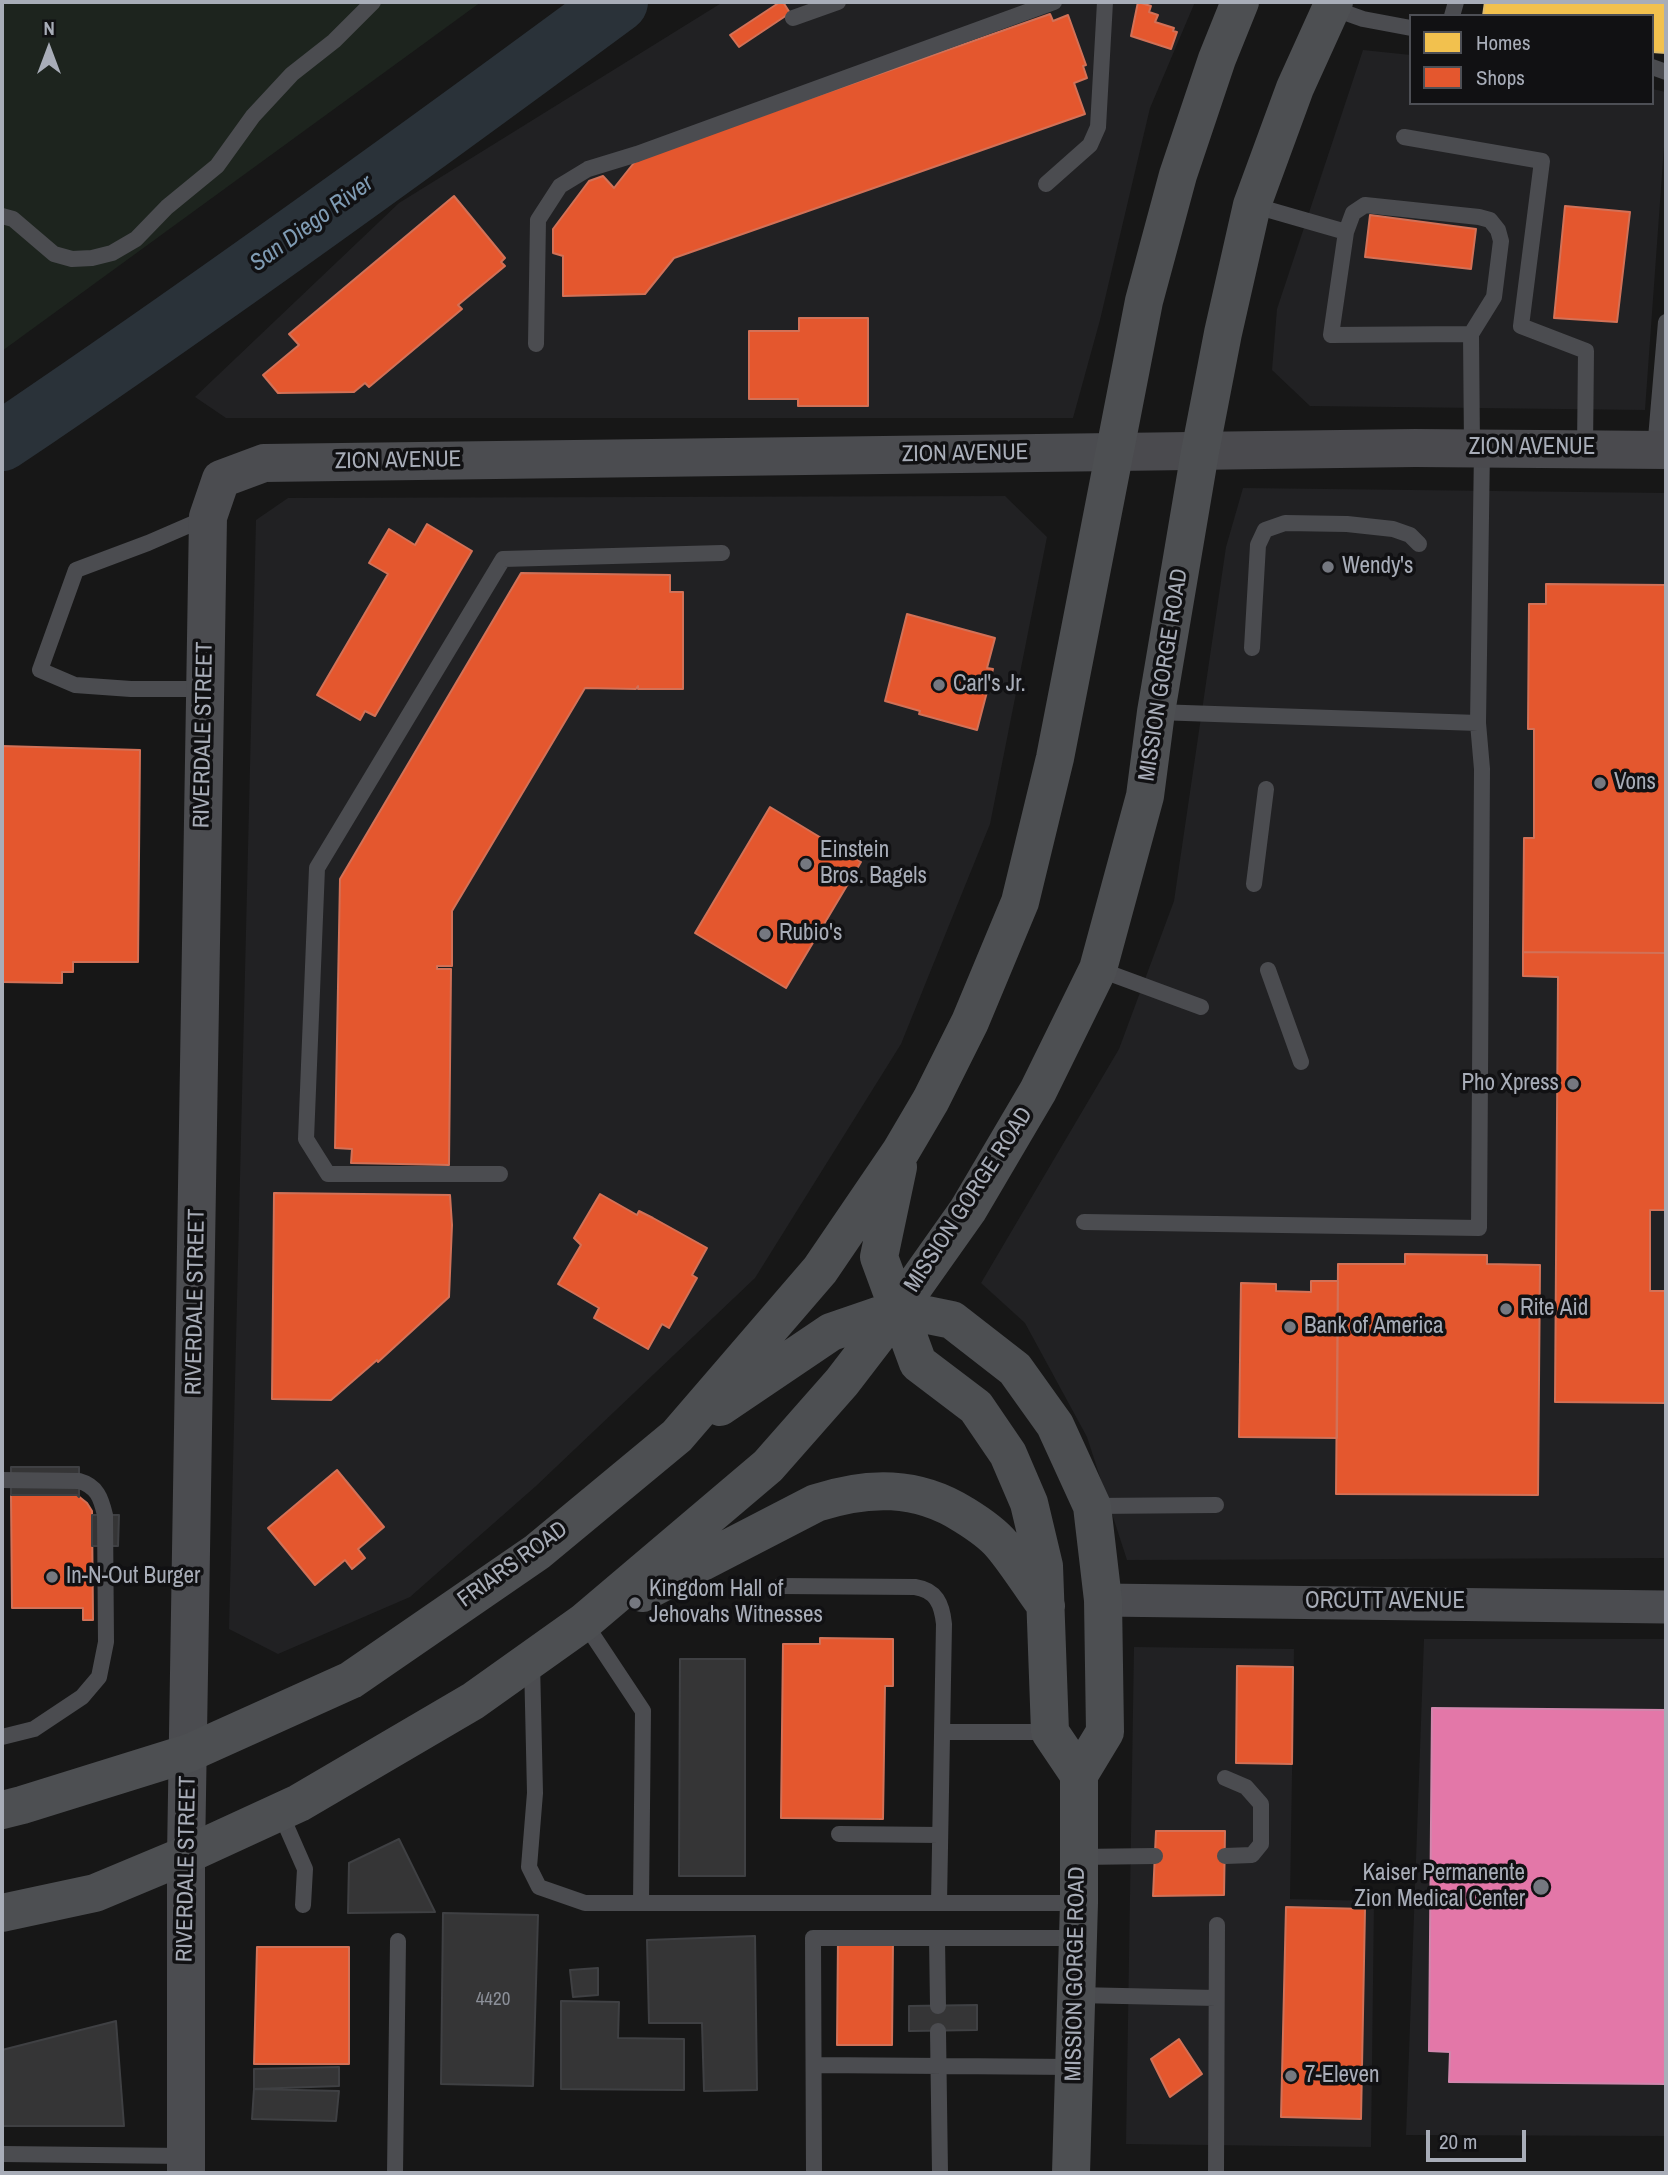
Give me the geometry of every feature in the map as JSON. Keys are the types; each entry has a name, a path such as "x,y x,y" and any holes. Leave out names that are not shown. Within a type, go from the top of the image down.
{"main road":[{"path":"898,1309 879,1257 901,1151 931,1100 970,1022 1020,902 1055,758 1144,301 1178,175 1239,2"},
{"name":"MISSION GORGE ROAD","path":"898,1309 968,1210 1038,1091 1098,969 1145,796 1156,712 1200,452 1252,205 1295,88 1332,5"},
{"name":"ZION AVENUE","path":"1115,452 1477,448 1661,450"},
{"name":"FRIARS ROAD","path":"2,1810 189,1753 351,1680 537,1552 677,1436 820,1270 901,1151"},
{"path":"677,1436 831,1332 898,1309"},
{"path":"2,1913 95,1894 186,1855 299,1803 473,1701 584,1622 768,1466 842,1382 898,1309"},
{"name":"MISSION GORGE ROAD","path":"898,1309 952,1320 1015,1368 1055,1425 1092,1506 1103,1600 1105,1732 1079,1775 1071,2173"},
{"name":"MISSION GORGE ROAD","path":"898,1309 918,1363 976,1407 1009,1454 1029,1503 1044,1566 1050,1732"},
{"path":"584,1622 816,1503 841,1494 892,1490 918,1494 947,1504 977,1523 1002,1544 1046,1606"},
{"path":"1050,1732 1079,1775"}],"street":[{"name":"ZION AVENUE","path":"264,463 1115,452"},
{"name":"RIVERDALE STREET","path":"186,2164 186,1855 208,517 221,479 264,463"},
{"name":"ORCUTT AVENUE","path":"1103,1600 1666,1607"}],"lane":[{"path":"2,216 13,219 54,254 72,259 111,253 136,239 167,206 217,166 253,116 292,74 334,41 373,2"},
{"path":"793,18 838,2"},
{"path":"536,344 538,220 560,186 588,169 637,154 1054,2"},
{"path":"1046,184 1090,145 1098,127 1105,2"},
{"path":"1332,5 1363,19 1409,28"},
{"path":"1404,137 1542,161 1521,326 1586,351 1585,449"},
{"path":"1252,205 1346,232"},
{"path":"1084,1222 1479,1228 1482,769 1478,723 1477,448 1471,334 1494,297 1501,241 1498,230 1490,220 1479,217 1366,205 1353,213 1346,232 1331,335 1471,334"},
{"path":"1661,450 1666,323"},
{"path":"205,689 131,689 75,685 40,670 76,570 208,517"},
{"path":"1252,648 1258,545 1265,530 1285,523 1347,524 1393,529 1410,535 1419,544"},
{"path":"500,1174 328,1174 306,1139 317,868 503,559 722,553"},
{"path":"1156,712 1478,723"},
{"path":"1254,884 1266,789"},
{"path":"1098,969 1201,1007"},
{"path":"1268,970 1301,1062"},
{"path":"2,1480 79,1481 90,1484 101,1497 105,1515 106,1642 99,1677 82,1697 34,1728 2,1737"},
{"path":"1092,1506 1216,1505"},
{"path":"780,1586 915,1587 930,1591 943,1609 939,1903"},
{"path":"584,1622 643,1711 641,1903"},
{"path":"532,1659 535,1793 529,1867 539,1887 585,1903 939,1903 1078,1921"},
{"path":"943,1732 1050,1732"},
{"path":"1225,1778 1246,1787 1261,1804 1261,1844 1252,1855 1225,1856"},
{"path":"280,1812 305,1869 303,1905"},
{"path":"839,1834 940,1835"},
{"path":"1079,1857 1155,1856"},
{"path":"814,2173 813,1938 937,1938 1078,1921"},
{"path":"1216,2173 1217,1925"},
{"path":"937,1938 938,2006"},
{"path":"395,2173 398,1941"},
{"path":"1076,1995 1216,1998"},
{"path":"938,2031 940,2173"},
{"path":"814,2065 1074,2067"},
{"path":"2,2154 186,2164"}],"shaded area":[{"path":"2,2 481,2 2,351"},
{"path":"723,2 1195,2 1150,108 1100,320 1073,418 226,418 195,397 399,203"},
{"path":"1363,50 1409,55 1409,105 1654,105 1654,89 1666,92 1645,410 1310,406 1272,370 1277,309"},
{"path":"1243,488 1666,493 1666,1558 1127,1560 1087,1437 1025,1323 981,1283 1119,1049 1174,901 1226,547"},
{"path":"1005,496 1047,537 990,824 901,1044 755,1278 536,1486 410,1597 278,1654 229,1629 256,520 288,498"},
{"name":"Kaiser Permanente Zion Medical Center","path":"1424,1639 1666,1639 1666,2136 1406,2135"},
{"path":"1134,1647 1294,1649 1290,1899 1374,1901 1371,2147 1126,2144"}],"building: Homes":[{"path":"1485,2 1666,2 1666,53 1654,52 1654,14 1483,14"}],"building: Shops":[{"path":"783,2 790,13 739,47 730,35"},
{"path":"1138,2 1151,6 1149,12 1158,15 1155,22 1174,28 1173,31 1177,32 1171,49 1131,36"},
{"path":"1050,14 1053,21 1068,15 1086,65 1083,66 1087,78 1074,83 1085,114 674,258 645,294 563,296 563,256 553,253 553,229 589,181 603,176 614,188 637,159"},
{"path":"454,196 505,258 501,262 505,266 458,305 462,309 369,387 365,383 354,392 278,393 263,375 299,345 289,334"},
{"path":"1565,206 1630,212 1617,322 1554,318"},
{"path":"1370,215 1476,229 1471,269 1365,257"},
{"path":"799,318 868,318 868,406 798,406 798,399 749,399 749,331 799,331"},
{"path":"427,524 472,551 375,716 365,711 360,720 317,695 388,574 369,563 389,529 415,545"},
{"path":"521,573 670,575 670,592 683,592 683,689 638,689 638,686 636,689 585,688 452,911 452,966 437,966 437,969 451,969 449,1165 351,1163 352,1149 335,1148 340,879"},
{"name":"Vons","path":"1546,584 1666,585 1666,953 1523,952 1524,838 1534,838 1534,729 1528,729 1529,604 1546,604"},
{"name":"Carl's Jr.","path":"907,614 995,638 987,668 993,669 977,730 919,714 920,711 885,701"},
{"path":"2,746 140,750 138,962 73,962 73,972 62,972 62,983 2,982"},
{"path":"770,807 861,862 786,988 695,933"},
{"path":"1523,952 1666,953 1666,1210 1650,1210 1650,1291 1666,1291 1666,1403 1555,1402 1558,977 1523,976"},
{"path":"274,1193 450,1195 452,1225 449,1297 378,1362 377,1360 331,1400 272,1399"},
{"path":"600,1194 637,1215 639,1211 653,1218 707,1248 692,1275 697,1278 669,1328 662,1324 648,1349 594,1318 599,1308 558,1284 581,1245 574,1238"},
{"name":"Rite Aid","path":"1405,1254 1487,1255 1487,1264 1540,1265 1538,1495 1336,1494 1338,1264 1405,1264"},
{"path":"1311,1281 1338,1281 1337,1438 1239,1437 1241,1283 1276,1284 1276,1291 1311,1292"},
{"path":"337,1470 384,1527 358,1549 365,1558 352,1569 345,1560 315,1585 268,1528"},
{"name":"In-N-Out Burger","path":"11,1495 77,1495 87,1503 92,1511 93,1620 83,1620 83,1608 12,1608"},
{"path":"820,1638 893,1639 893,1686 885,1686 883,1819 781,1818 783,1644 820,1644"},
{"path":"1237,1666 1293,1667 1292,1764 1236,1763"},
{"path":"1156,1831 1225,1831 1224,1895 1153,1896"},
{"path":"1286,1907 1365,1909 1361,2119 1281,2117"},
{"path":"838,1938 893,1940 892,2045 837,2045"},
{"path":"257,1947 349,1947 349,2064 254,2064"},
{"path":"1179,2039 1202,2074 1170,2097 1151,2059"}],"building: Health":[{"name":"Kaiser Permanente Zion Medical Center","path":"1432,1708 1666,1710 1666,2084 1449,2082 1450,2052 1429,2051"}],"building: Other":[{"path":"11,1467 79,1467 79,1497 11,1495"},
{"path":"92,1515 119,1515 118,1546 92,1546"},
{"path":"680,1659 745,1659 745,1876 679,1876"},
{"path":"399,1839 435,1912 348,1913 349,1863"},
{"path":"443,1913 538,1915 533,2086 441,2084"},
{"path":"755,1936 757,2090 704,2091 702,2023 649,2023 647,1940"},
{"path":"598,1968 598,1995 573,1997 570,1970"},
{"path":"561,2001 619,2002 618,2038 684,2039 684,2090 561,2089"},
{"path":"977,2005 977,2030 909,2031 909,2006"},
{"path":"116,2021 124,2126 2,2126 2,2050"},
{"path":"339,2067 339,2086 254,2089 254,2069"},
{"path":"254,2089 339,2091 336,2121 252,2119"}],"waterway":[{"name":"San Diego River","path":"2,441 312,225 618,2"}],"place":[{"name":"Wendy's","path":"1328,567"},
{"name":"Carl's Jr.","path":"939,685"},
{"name":"Vons","path":"1600,783"},
{"name":"Einstein Bros. Bagels","path":"806,864"},
{"name":"Rubio's","path":"765,934"},
{"name":"Pho Xpress","path":"1573,1084"},
{"name":"Rite Aid","path":"1506,1309"},
{"name":"Bank of America","path":"1290,1327"},
{"name":"In-N-Out Burger","path":"52,1577"},
{"name":"Kingdom Hall of Jehovahs Witnesses","path":"635,1603"},
{"name":"Kaiser Permanente Zion Medical Center","path":"1541,1887"},
{"name":"7-Eleven","path":"1291,2076"}]}
